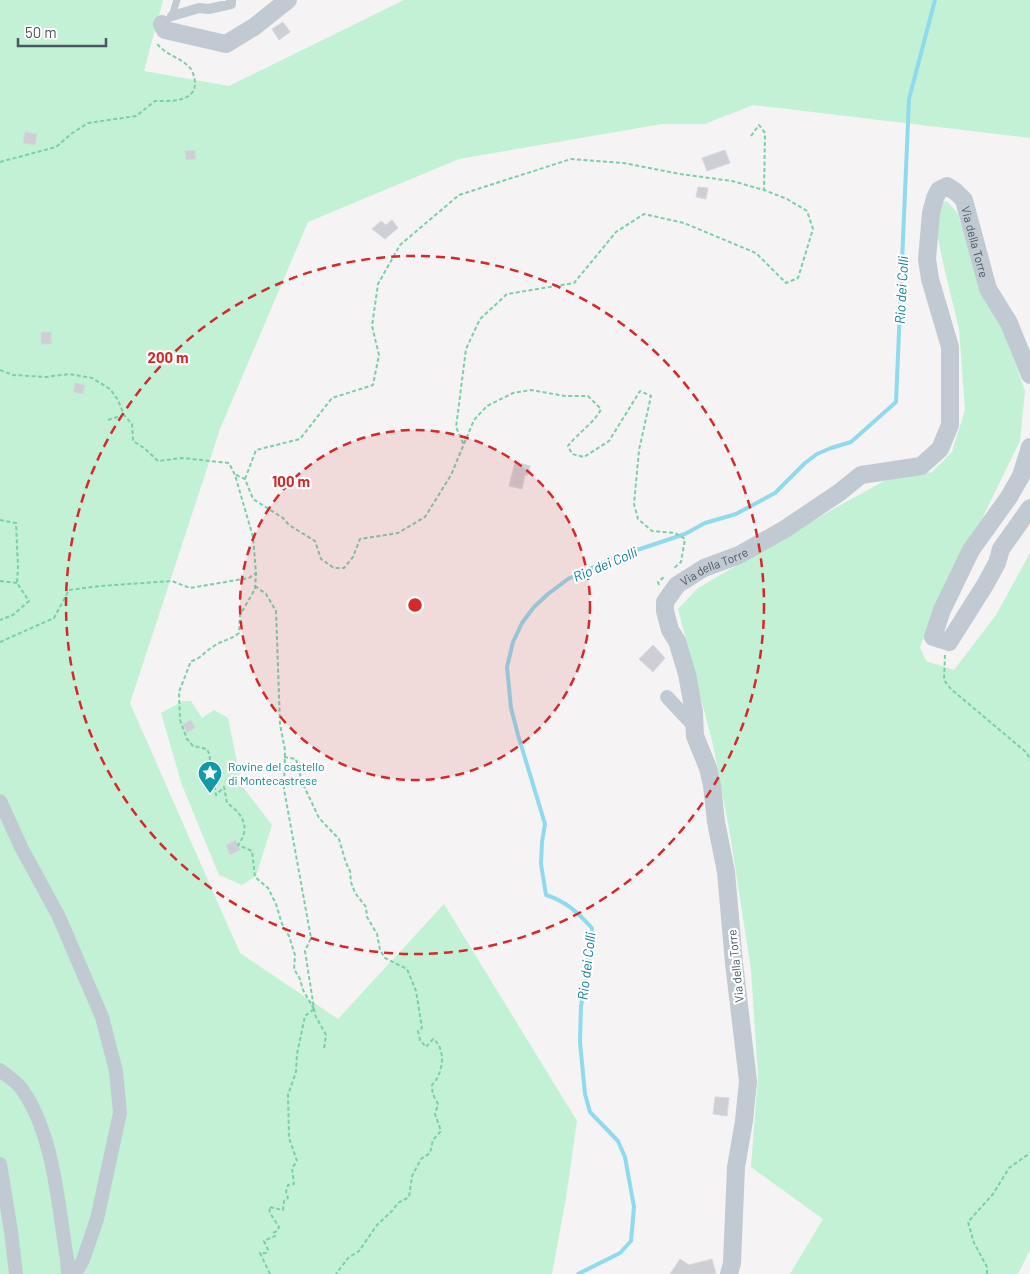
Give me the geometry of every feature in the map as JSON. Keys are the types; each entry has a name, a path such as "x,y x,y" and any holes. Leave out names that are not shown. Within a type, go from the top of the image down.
{"street":[{"path":"231,0 231,4 209,9 199,8 167,20 165,30 226,44 254,27 288,0"},
{"name":"Via della Torre","path":"729,1274 732,1263 736,1167 744,1121 748,1081 734,963 726,872 716,822 712,785 708,768 695,736 686,674 677,641 670,630 665,611 665,602 677,586 704,568 738,555 785,529 840,492 861,475 921,466 940,449 950,425 950,347 930,279 927,259 930,213 934,198 939,190 947,186 964,200 988,289 1008,323 1030,376"},
{"path":"1030,447 1021,476 1009,497 971,550 942,610 933,637 948,642 985,585 997,563 1001,549 1030,508"},
{"path":"666,697 694,726"},
{"path":"0,801 21,847 59,917 102,1017 116,1071 120,1113 97,1219 83,1260 76,1274"},
{"path":"0,1070 20,1086 35,1112 46,1140 52,1164 68,1274"},
{"path":"0,1164 16,1274"}],"lane":[{"path":"167,20 177,0"}],"path":[{"path":"0,162 56,148 71,134 88,123 136,116 155,101 174,102 186,98 194,90 195,80 190,68 160,48 155,40 167,20"},
{"path":"751,136 759,125 765,132 764,190"},
{"path":"244,479 256,450 300,439 332,398 373,385 379,355 372,326 378,284 400,245 459,195 571,158 624,163 680,174 732,181 787,199 807,211 813,229 798,278 786,283 756,253 684,223 644,214 616,232 574,283 507,294 480,319 466,349 456,427 464,445"},
{"path":"0,370 13,375 46,377 69,374 92,378 110,390 118,400 124,414 132,424 133,441 158,461 182,458 229,463 235,475 253,537 256,573 255,589 240,615 239,634 230,640 214,645 198,660 191,661 179,692 180,720 187,739 193,746 207,749 210,756 208,780 215,788 216,796 224,786 227,803 239,811 246,829 238,845 252,851 255,876 268,888 276,904 282,924 290,936 295,955 294,969 314,1009"},
{"path":"235,475 244,479 254,499 283,518 289,525 315,541 321,559 334,568 344,568 353,558 360,539 398,533 425,517 450,475 474,420 488,406 513,393 531,390 565,396 588,396 601,409 598,416 574,437 568,446 572,454 584,456 609,441 640,391 650,396 639,450 634,504 638,519 652,531 676,533 685,539"},
{"path":"108,420 124,414"},
{"path":"0,520 16,523 17,583 29,600 13,615 0,620"},
{"path":"0,642 54,618 69,590 172,581 190,588 249,578 256,573"},
{"path":"0,581 17,583"},
{"path":"255,586 266,594 276,611 284,789 311,938 305,951 315,1015 326,1035 324,1049"},
{"path":"948,642 944,661 944,680 951,689 1027,753 1030,760"},
{"path":"284,757 296,759 302,782 319,818 339,839 355,893 366,907 367,917 377,934 380,950 385,958 407,969 416,991 422,1022 422,1028 418,1032 420,1040 426,1047 433,1039 442,1054 438,1079 432,1085 432,1094 438,1104 435,1114 441,1131 432,1140 430,1153 421,1160 412,1176 408,1197 398,1203 377,1225 359,1251 348,1258 336,1274"},
{"path":"270,1274 260,1253 266,1253 268,1250 264,1241 275,1236 273,1233 277,1232 279,1227 270,1213 270,1208 283,1210 284,1201 288,1198 286,1192 288,1185 294,1184 292,1168 297,1161 289,1138 288,1095 296,1072 296,1054 305,1016 314,1009"},
{"path":"987,1274 987,1267 974,1243 968,1222 993,1194 1009,1168 1030,1153"}],"green space":[{"path":"0,0 163,0 144,71 229,86 404,0 1030,0 1030,138 753,105 705,124 662,124 459,159 308,222 220,429 130,703 240,953 338,1019 444,904 577,1121 566,1198 552,1274 0,1274"},
{"path":"947,201 958,214 977,280 1004,330 1025,391 1020,441 977,529 950,572 920,647 926,661 954,670 996,615 1030,553 1030,1250 1018,1274 790,1274 823,1219 751,1167 758,1076 751,970 730,834 713,745 678,609 698,588 835,508 886,480 932,472 952,452 965,410 959,329 937,233 942,202"},
{"path":"183,701 191,701 202,718 214,710 228,718 242,786 272,825 256,876 242,885 219,875 182,785 161,713"}],"building":[{"path":"283,22 290,32 279,40 272,29"},
{"path":"25,132 37,134 35,145 23,143"},
{"path":"195,150 196,159 186,160 185,151"},
{"path":"725,150 730,163 707,171 702,158"},
{"path":"698,187 708,188 706,199 696,197"},
{"path":"392,220 398,228 385,239 372,229 381,221 386,225"},
{"path":"41,332 51,332 52,344 41,344"},
{"path":"75,383 85,385 83,394 73,392"},
{"path":"515,462 530,466 528,475 525,475 522,489 509,486"},
{"path":"653,645 665,658 653,672 639,659"},
{"path":"191,720 195,728 187,732 183,724"},
{"path":"236,840 240,850 230,855 226,845"},
{"path":"715,1097 729,1098 727,1116 713,1114"},
{"path":"680,1259 689,1265 712,1259 716,1274 670,1274"}],"waterway":[{"name":"Rio dei Colli","path":"578,1274 620,1253 631,1241 634,1207 625,1157 618,1141 590,1112 585,1094 580,1042 581,1006 587,977 592,928 571,908 546,895 541,864 545,824 511,708 507,667 513,642 522,623 534,607 568,579 613,558 685,534 705,523 736,514 775,493 805,463 817,454 851,442 896,402 909,99 935,0"}],"place":[{"name":"Rovine del castello di Montecastrese","path":"210,794"}]}
